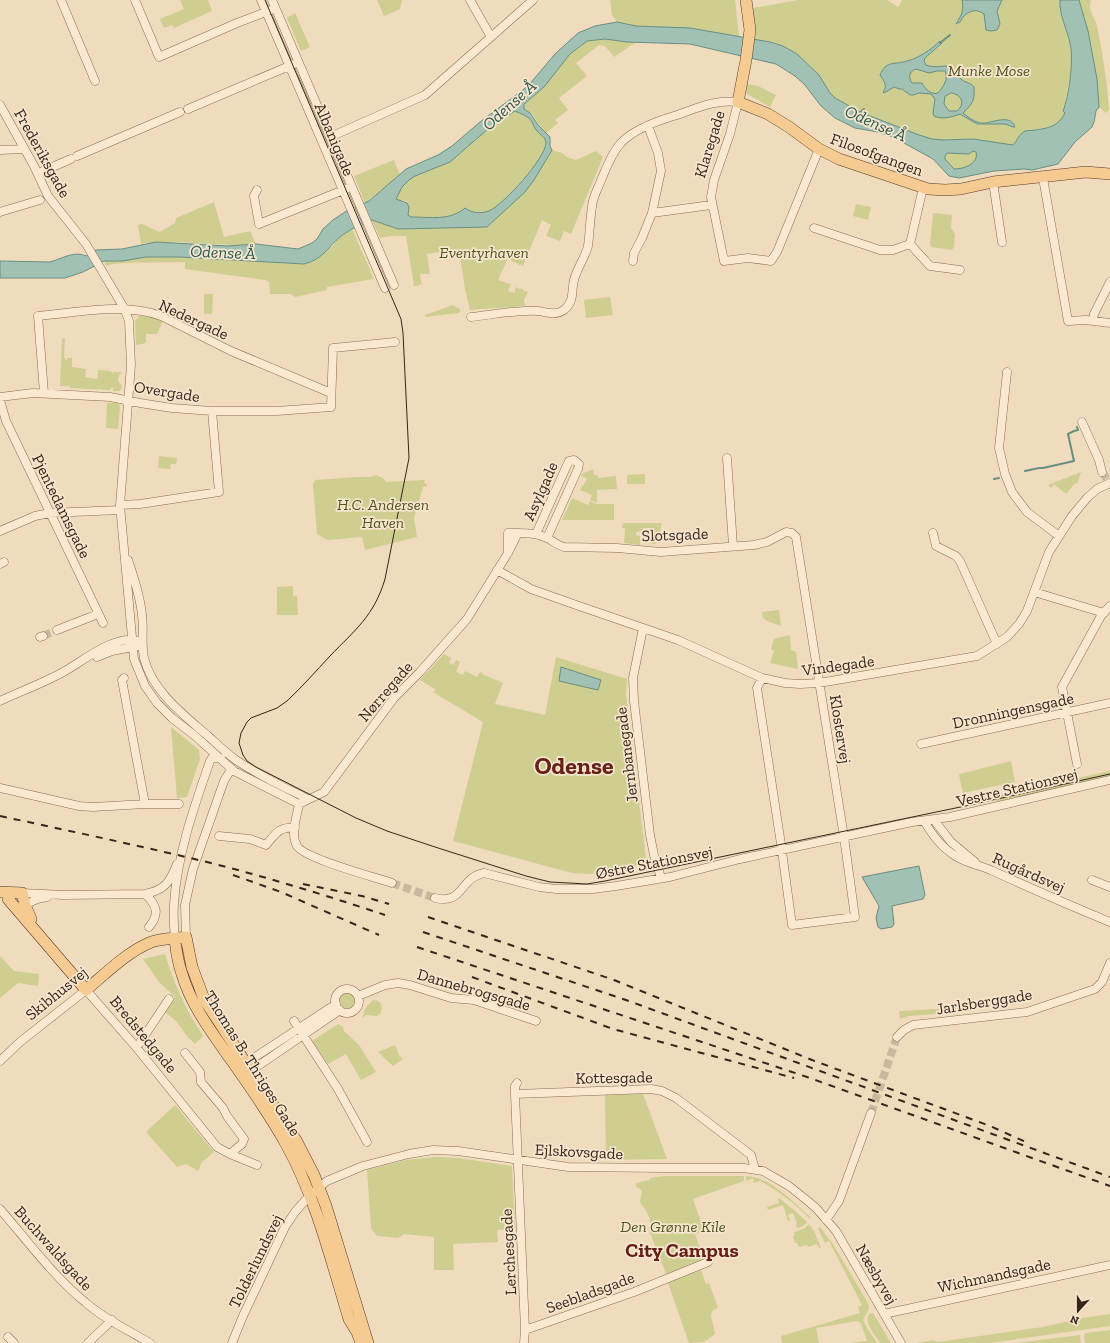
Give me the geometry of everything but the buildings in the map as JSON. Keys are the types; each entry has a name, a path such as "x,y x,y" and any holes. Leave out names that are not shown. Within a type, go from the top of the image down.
{"main road":[{"path":"741,0 745,30 748,35"},
{"path":"746,0 750,30 748,35"},
{"name":"Klaregade","path":"738,102 746,60 748,35"},
{"name":"Filosofgangen","path":"738,102 768,114 819,149 839,160 923,188 945,190 993,182 1043,178 1086,172 1110,174"},
{"name":"Bredstedgade","path":"8,895 21,907 36,930 86,990"},
{"name":"Skibhusvej","path":"86,990 133,952 181,941"},
{"name":"Thomas B. Thriges Gade","path":"181,941 182,974 194,1004 213,1034 244,1069 296,1140 319,1187 368,1343"},
{"name":"Thomas B. Thriges Gade","path":"181,941 204,999 286,1144 304,1179 349,1319"},
{"path":"349,1319 357,1332 361,1343"}],"street":[{"path":"61,0 95,81"},
{"path":"135,0 159,57 237,23 267,13 275,8"},
{"name":"Albanigade","path":"261,0 346,201 385,288"},
{"path":"470,0 491,37"},
{"path":"330,137 425,95 533,0"},
{"name":"Albanigade","path":"275,8 394,285"},
{"path":"43,171 298,62"},
{"path":"472,317 527,311 539,311 548,314 560,312 570,304 573,296 576,274 587,250 594,200 609,162 620,144 627,137 648,126 707,104 724,101 738,102"},
{"name":"Klaregade","path":"738,102 730,134 710,197 724,261 748,258 772,261 819,149"},
{"name":"Frederiksgade","path":"0,106 52,203 80,235 124,308 129,322 131,365 120,507 124,550"},
{"path":"633,261 634,253 652,213 661,167 658,153 648,126"},
{"path":"0,150 25,151"},
{"path":"1043,178 1068,321 1110,323"},
{"path":"993,182 1002,242"},
{"path":"257,190 254,196 259,224 353,187"},
{"path":"910,244 923,188"},
{"path":"0,212 40,200"},
{"path":"652,213 711,205"},
{"path":"814,228 880,250 893,250 910,244"},
{"path":"910,244 930,266 960,270"},
{"path":"1093,321 1094,314 1110,282"},
{"name":"Nedergade","path":"44,393 38,316 124,308 153,313 161,316 231,351 331,393"},
{"path":"331,393 333,348 395,342"},
{"path":"1007,372 999,448 1005,474 1012,492 1027,512 1059,536"},
{"name":"Overgade","path":"0,398 22,394 44,393 110,396 140,403 178,409 212,412 276,411 331,407 331,393"},
{"name":"Pjentedamsgade","path":"0,398 6,421 103,623"},
{"path":"0,531 35,516 120,507 219,492 212,412"},
{"path":"1082,422 1107,479"},
{"path":"727,458 733,546"},
{"name":"Asylgade","path":"481,597 508,553 508,533 536,534 568,463 572,460 576,461 579,464 578,468 547,538"},
{"name":"Vindegade","path":"497,570 531,589 678,640 762,678 789,684 819,683 975,657 1007,637 1019,624 1027,610 1043,565 1059,536 1072,516 1087,498 1107,479"},
{"name":"Slotsgade","path":"536,534 564,547 617,548 661,552 754,545 767,542 786,532 792,533"},
{"name":"Klostervej","path":"792,533 796,537 844,837"},
{"path":"933,533 936,546 956,556 960,561 997,644"},
{"path":"124,550 136,644 144,673 156,694 236,759 272,781 308,799"},
{"path":"124,550 139,598 142,616 134,659 145,686 157,702 172,718 234,771 299,804 295,827 295,840 301,851 320,859 392,883"},
{"path":"1034,592 1104,613"},
{"name":"Nørregade","path":"299,804 324,792 394,698 458,630 481,597"},
{"path":"1077,764 1062,687 1104,613 1110,606"},
{"path":"57,630 98,614"},
{"name":"Jernbanegade","path":"643,628 633,678 634,702 650,834 654,855 661,878"},
{"path":"0,701 64,672 108,646 120,641 136,644"},
{"path":"124,678 122,680 145,804"},
{"path":"762,678 757,688 792,925 855,917 844,837"},
{"name":"Dronningensgade","path":"921,744 1110,702"},
{"path":"213,810 215,795 224,767 221,760 220,747"},
{"name":"Thomas B. Thriges Gade","path":"181,941 174,905 182,850 194,806 210,761 212,758 221,760"},
{"path":"221,760 231,761 260,779 272,781"},
{"name":"Thomas B. Thriges Gade","path":"181,941 187,894 195,864 213,810 228,773 230,771 234,771"},
{"name":"Vestre Stationsvej","path":"929,821 1110,780"},
{"path":"0,788 79,806 93,807 179,804"},
{"name":"Østre Stationsvej","path":"435,898 442,899 455,896 469,880 484,873 539,887 572,890 616,886 661,878 912,822 929,821"},
{"name":"Rugårdsvej","path":"929,821 933,836 945,849 960,858 978,864 1068,905 1110,922"},
{"path":"219,836 250,839 266,845 277,831 284,828 295,827"},
{"path":"8,895 145,894 160,890 168,883 182,850"},
{"path":"1092,880 1110,887"},
{"path":"145,894 151,900 155,907 156,913 155,920 149,927"},
{"path":"21,907 37,899 64,895"},
{"name":"Rugårdsvej","path":"1068,905 1110,916"},
{"name":"Jarlsberggade","path":"897,1037 904,1030 913,1025 1027,1012 1095,989 1102,982 1110,963"},
{"name":"Dannebrogsgade","path":"358,996 385,985 398,983 410,985 452,998 474,1000 536,1021"},
{"path":"349,989 354,991 358,996 359,1003 353,1011 347,1013 338,1007 338,994 344,990 349,989"},
{"name":"Bredstedgade","path":"86,990 136,1047 217,1147 257,1165"},
{"name":"Skibhusvej","path":"0,1061 20,1042 86,990"},
{"path":"136,1047 169,999"},
{"path":"244,1069 299,1029 338,1007"},
{"path":"244,1069 303,1036 338,1007"},
{"path":"294,1021 338,1089 367,1142"},
{"name":"Bredstedgade","path":"185,1054 200,1072 201,1082 223,1108 244,1139 242,1144 230,1154"},
{"path":"517,1083 515,1086 515,1094 518,1160"},
{"name":"Kottesgade","path":"515,1094 651,1089 662,1091 676,1098 751,1155 755,1169"},
{"path":"826,1220 839,1201 871,1113"},
{"name":"Ejlskovsgade","path":"319,1187 327,1181 363,1166 409,1154 433,1150 458,1151 568,1167 744,1168 755,1169 770,1175 789,1186 816,1208 826,1220"},
{"name":"Lerchesgade","path":"518,1160 525,1330 524,1343"},
{"path":"310,1195 319,1187"},
{"name":"Tolderlundsvej","path":"232,1343 243,1316 285,1227 295,1212 310,1195"},
{"name":"Buchwaldsgade","path":"0,1209 70,1289 93,1309 150,1343"},
{"name":"Næsbyvej","path":"826,1220 836,1231 901,1343"},
{"name":"Seebladsgade","path":"525,1330 634,1292 708,1262"},
{"name":"Wichmandsgade","path":"884,1314 1110,1265"},
{"name":"Thomas B. Thriges Gade","path":"349,1319 356,1343"},
{"path":"88,1343 112,1320"}],"green space":[{"path":"180,0 208,0 212,11 174,28 172,25 164,28 160,19 184,9"},
{"path":"377,0 402,0 400,9 384,16"},
{"path":"610,0 735,0 739,37 690,28 636,26 617,22 612,15"},
{"name":"Munke Mose","path":"798,0 887,0 898,7 902,0 1060,0 1062,16 1071,44 1072,61 1065,107 1066,113 1054,126 1032,131 1011,145 973,139 932,139 860,112 835,98 830,93 819,75 797,54 783,46 770,42 754,40 756,33 753,8"},
{"path":"1079,0 1091,0 1090,7 1097,26 1106,78 1109,110 1106,113 1099,107 1097,79"},
{"path":"295,13 310,47 301,51 287,18"},
{"path":"605,39 636,42 614,57 605,46 599,45 576,63 587,76 559,98 568,110 555,120 558,123 546,133 532,114 524,108 524,104 544,87 575,49 587,41"},
{"path":"302,74 347,177 340,180 295,76"},
{"path":"746,84 758,86 776,95 770,107 747,94 745,90"},
{"name":"Eventyrhaven","path":"515,111 530,119 545,139 546,143 539,159 531,170 504,200 496,207 486,212 471,211 465,208 446,217 411,217 408,215 409,205 406,201 396,199 402,187 409,180 415,176 450,162 489,128"},
{"name":"Eventyrhaven","path":"552,150 576,160 596,151 603,157 571,234 564,231 560,241 546,236 551,225 542,220 523,266 508,258 498,280 511,284 508,291 514,293 516,287 524,290 524,292 528,292 524,300 525,306 470,310 459,249 427,254 430,274 420,274 423,285 420,284 418,286 414,286 406,236 380,238 372,220 398,229 487,227 525,192"},
{"path":"973,151 976,152 976,160 966,167 954,169 945,159 947,153 969,154"},
{"path":"394,160 400,175 365,203 354,176"},
{"path":"214,202 224,237 250,231 256,244 227,245 184,242 155,242 141,244 138,225 142,224 160,232 175,223 176,218"},
{"path":"856,204 871,207 868,220 853,216"},
{"path":"933,213 952,215 951,228 955,234 954,247 952,250 932,247 930,245"},
{"path":"352,229 374,279 327,287 327,290 295,297 291,294 270,294 269,282 265,280 185,269 185,262 119,263 106,266 104,261 146,257 180,257 304,264 333,246 338,238"},
{"path":"204,294 213,294 212,314 204,314"},
{"path":"610,297 613,315 586,318 584,300"},
{"path":"453,305 461,310 459,313 425,317 425,315"},
{"path":"139,316 154,316 163,321 157,334 146,334 146,343 136,345 135,321"},
{"path":"62,338 65,339 64,357 66,360 67,358 72,358 72,367 86,369 85,377 97,379 98,370 111,371 112,373 122,372 119,375 118,381 122,386 120,391 113,391 113,388 110,390 60,386"},
{"path":"107,403 117,403 120,406 118,429 106,428"},
{"path":"159,456 177,458 176,464 171,464 170,469 158,468"},
{"path":"593,469 594,475 597,475 598,478 616,476 617,489 597,490 597,503 590,500 592,495 580,490 587,479 581,476 582,474"},
{"path":"1081,472 1077,484 1075,483 1066,494 1054,484 1051,488 1048,485"},
{"path":"645,474 645,484 627,484 627,475"},
{"name":"H.C. Andersen Haven","path":"376,475 383,478 386,482 425,480 424,483 427,484 427,486 423,487 414,518 417,537 365,550 362,537 327,540 317,534 313,484 315,480 370,477"},
{"path":"572,498 588,505 590,501 596,504 614,504 614,520 562,520"},
{"path":"623,523 662,523 658,539 655,544 651,544 651,528 643,528 642,531 636,532 636,535 640,536 640,545 624,543 625,528 622,528"},
{"path":"293,586 293,596 297,596 298,615 277,615 277,587"},
{"path":"779,610 781,626 763,618 762,612"},
{"path":"790,635 791,650 796,652 798,669 770,663 774,651 771,649 774,639"},
{"path":"444,654 451,658 449,663 454,665 456,660 460,662 456,672 463,675 465,671 477,677 480,672 503,683 495,704 545,715 556,657 627,679 626,693 646,859 645,864 591,874 572,873 453,841 483,722 433,692 435,689 420,680"},
{"path":"171,727 199,750 200,759 187,797 177,798"},
{"path":"1011,761 1015,782 963,793 960,774"},
{"path":"1110,771 1110,777 997,804 994,796"},
{"path":"165,954 181,996 203,1036 195,1044 177,1022 165,1012 175,997 159,982 143,959"},
{"path":"0,956 14,971 39,974 38,986 18,983 0,998"},
{"path":"347,993 354,998 355,1001 350,1008 347,1009 340,1004 339,1001 344,994"},
{"path":"373,1000 380,1002 382,1008 381,1013 377,1016 366,1015 362,1018 366,1007"},
{"path":"961,1008 961,1012 909,1016 900,1019 899,1011"},
{"path":"338,1024 343,1027 344,1031 359,1045 376,1072 361,1080 346,1054 328,1064 312,1041"},
{"path":"395,1045 399,1055 403,1059 393,1066 378,1052"},
{"path":"643,1094 667,1159 606,1160 605,1095"},
{"path":"175,1105 214,1152 202,1162 198,1171 186,1164 177,1167 146,1132"},
{"path":"435,1157 459,1158 512,1166 515,1229 497,1230 498,1242 453,1244 454,1270 434,1270 434,1237 404,1234 398,1238 377,1236 371,1228 367,1170 406,1160"},
{"name":"Den Grønne Kile","path":"664,1176 744,1176 744,1181 693,1199 704,1231 695,1234 703,1257 702,1260 688,1265 682,1270 666,1274 649,1230 650,1222 647,1212 640,1202 642,1190 636,1187 636,1183 649,1180 650,1178"},
{"path":"746,1176 755,1177 781,1191 811,1218 810,1219 799,1208 774,1189 760,1181 754,1183 753,1178 746,1181"},
{"path":"779,1198 807,1222 803,1226 797,1228 797,1223 793,1213 788,1215 790,1220 788,1221 783,1205 768,1210 767,1207 779,1203"},
{"path":"809,1224 814,1231 821,1248 819,1248 817,1244 808,1247 807,1245 799,1247 797,1243 795,1243 793,1236 795,1235 794,1232 804,1229"},
{"path":"820,1227 833,1244 869,1305 869,1309 863,1320 877,1343 849,1343 867,1341 861,1324 858,1321 816,1328 819,1343 782,1343 781,1336 860,1313 858,1307 862,1305 829,1241 825,1243 818,1229"},
{"name":"Den Grønne Kile","path":"701,1270 706,1284 709,1283 718,1308 712,1311 711,1316 715,1334 704,1342 689,1343 668,1283"},
{"path":"873,1313 891,1343 880,1343 871,1329 868,1318 869,1314"},
{"path":"1110,1314 1110,1326 990,1343 917,1343 932,1340 938,1342 1043,1327 1082,1318"},
{"path":"1110,1330 1110,1343 1085,1343 1084,1335 1086,1333"},
{"path":"1080,1335 1081,1343 1016,1343"}],"water":[{"path":"962,0 1002,0 997,11 1000,24 997,30 986,30 984,14 977,11 967,13 960,22 956,24 962,12"},
{"name":"Odense Å","path":"1060,0 1079,0 1088,31 1097,79 1099,107 1096,111 1092,127 1075,142 1058,164 1032,170 1024,169 994,171 959,178 949,176 933,159 895,138 878,132 855,128 835,118 821,106 805,85 795,76 776,64 690,44 627,42 605,39 587,41 570,54 544,87 524,104 524,109 530,113 538,125 550,137 550,146 552,150 525,192 487,227 398,229 372,220 347,232 322,255 304,264 180,257 146,257 122,261 104,261 83,272 65,278 0,278 0,261 49,262 77,254 86,256 96,250 122,249 156,242 227,246 256,244 298,249 312,243 317,239 323,229 333,220 345,212 369,201 406,169 438,155 452,146 480,122 528,86 555,54 578,33 595,26 617,22 636,26 690,28 770,42 783,46 797,54 819,75 830,93 835,98 860,112 932,139 973,139 1013,145 1025,131 1052,126 1062,118 1065,113 1063,111 1070,77 1071,50 1060,6","holes":["515,111 530,119 545,139 546,143 544,150 531,170 504,200 496,207 489,211 483,212 474,212 465,208 446,217 411,217 408,215 409,207 407,203 396,199 402,187 409,180 415,176 450,162 489,128","973,151 976,152 975,160 966,167 954,169 945,159 947,153 969,154"]},
{"path":"940,41 942,43 925,58 924,61 926,65 934,67 948,66 954,69 961,79 974,87 972,102 963,113 980,123 1009,120 1015,127 1005,124 977,124 960,114 947,118 940,118 934,116 935,99 931,94 919,93 910,95 902,89 894,87 884,93 883,92 885,86 880,75 885,67 891,64 911,60","holes":["916,69 929,73 945,71 946,80 938,93 928,91 922,83 912,83 910,75 912,71","951,93 960,97 962,102 957,111 949,111 944,104 945,96"]},
{"path":"561,667 601,680 598,690 559,681"},
{"path":"919,866 925,895 923,899 892,906 894,924 892,927 881,929 878,927 876,918 879,906 862,877"}],"waterway":[{"path":"940,43 950,35"},
{"name":"Odense Å","path":"858,114 864,109"},
{"path":"1074,431 1078,430 1077,427"},
{"path":"1025,471 1074,461 1068,434 1074,431"},
{"path":"994,479 999,478"}],"tunnel":[{"path":"1102,472 1107,479"},
{"path":"43,636 57,630"},
{"path":"392,883 435,898"},
{"path":"871,1113 897,1037"}],"tram line":[{"path":"265,0 401,319 409,458 385,579 381,592 363,622 304,685 277,708 251,718 247,722 241,733 239,743 243,755 247,761 356,818 387,831 526,876 550,882 587,884 970,805 1110,774"}],"railway":[{"path":"0,816 211,863 299,888 385,915"},
{"path":"233,875 281,892 379,935"},
{"path":"303,884 362,896 389,904"},
{"path":"428,917 614,980 812,1060 990,1126 1028,1143"},
{"path":"423,932 626,1000 1110,1177"},
{"path":"417,947 807,1077 1110,1186"},
{"path":"472,977 613,1029 794,1078"}],"district":[{"name":"Odense","path":"574,766"},
{"name":"City Campus","path":"682,1250"}]}
